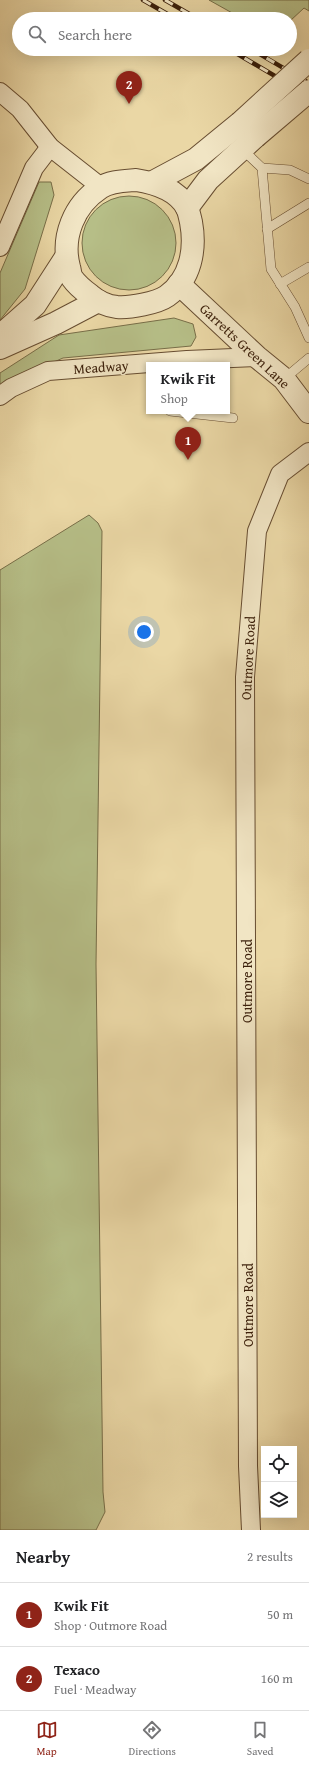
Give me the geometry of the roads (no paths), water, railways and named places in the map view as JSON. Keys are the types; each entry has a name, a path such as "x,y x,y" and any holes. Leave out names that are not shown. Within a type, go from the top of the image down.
{"street":[{"path":"187,208 208,180 309,60"},
{"path":"153,182 196,159 246,136 309,91"},
{"path":"0,92 20,109 50,146 101,187"},
{"path":"0,247 34,168 50,146"},
{"path":"136,180 153,182 175,194 187,208 194,237 193,250 187,273 167,296 156,301 136,306 117,307 98,301 81,289 72,277 66,257 67,240 70,227 75,214 87,199 101,187 120,181 136,180"},
{"path":"0,336 35,305 66,257"},
{"name":"Garretts Green Lane","path":"178,284 257,357 284,379 309,412"},
{"path":"0,348 98,301"},
{"name":"Meadway","path":"182,362 257,357"},
{"name":"Meadway","path":"0,396 11,388 48,371 146,364"},
{"name":"Outmore Road","path":"251,1530 248,1466 245,677 258,531 280,474 309,452"}],"lane":[{"path":"246,136 262,168 271,269 295,307 309,338"},
{"path":"262,168 290,170 309,179"},
{"path":"267,229 309,203"},
{"path":"280,284 309,267"},
{"path":"284,379 309,358"},
{"path":"197,414 233,418"}],"railway":[{"path":"143,0 164,12"},
{"path":"165,0 186,12"},
{"path":"241,56 309,96"},
{"path":"263,56 309,83"}],"place":[{"name":"Texaco","path":"129,104"},
{"name":"Kwik Fit","path":"188,460"}]}
